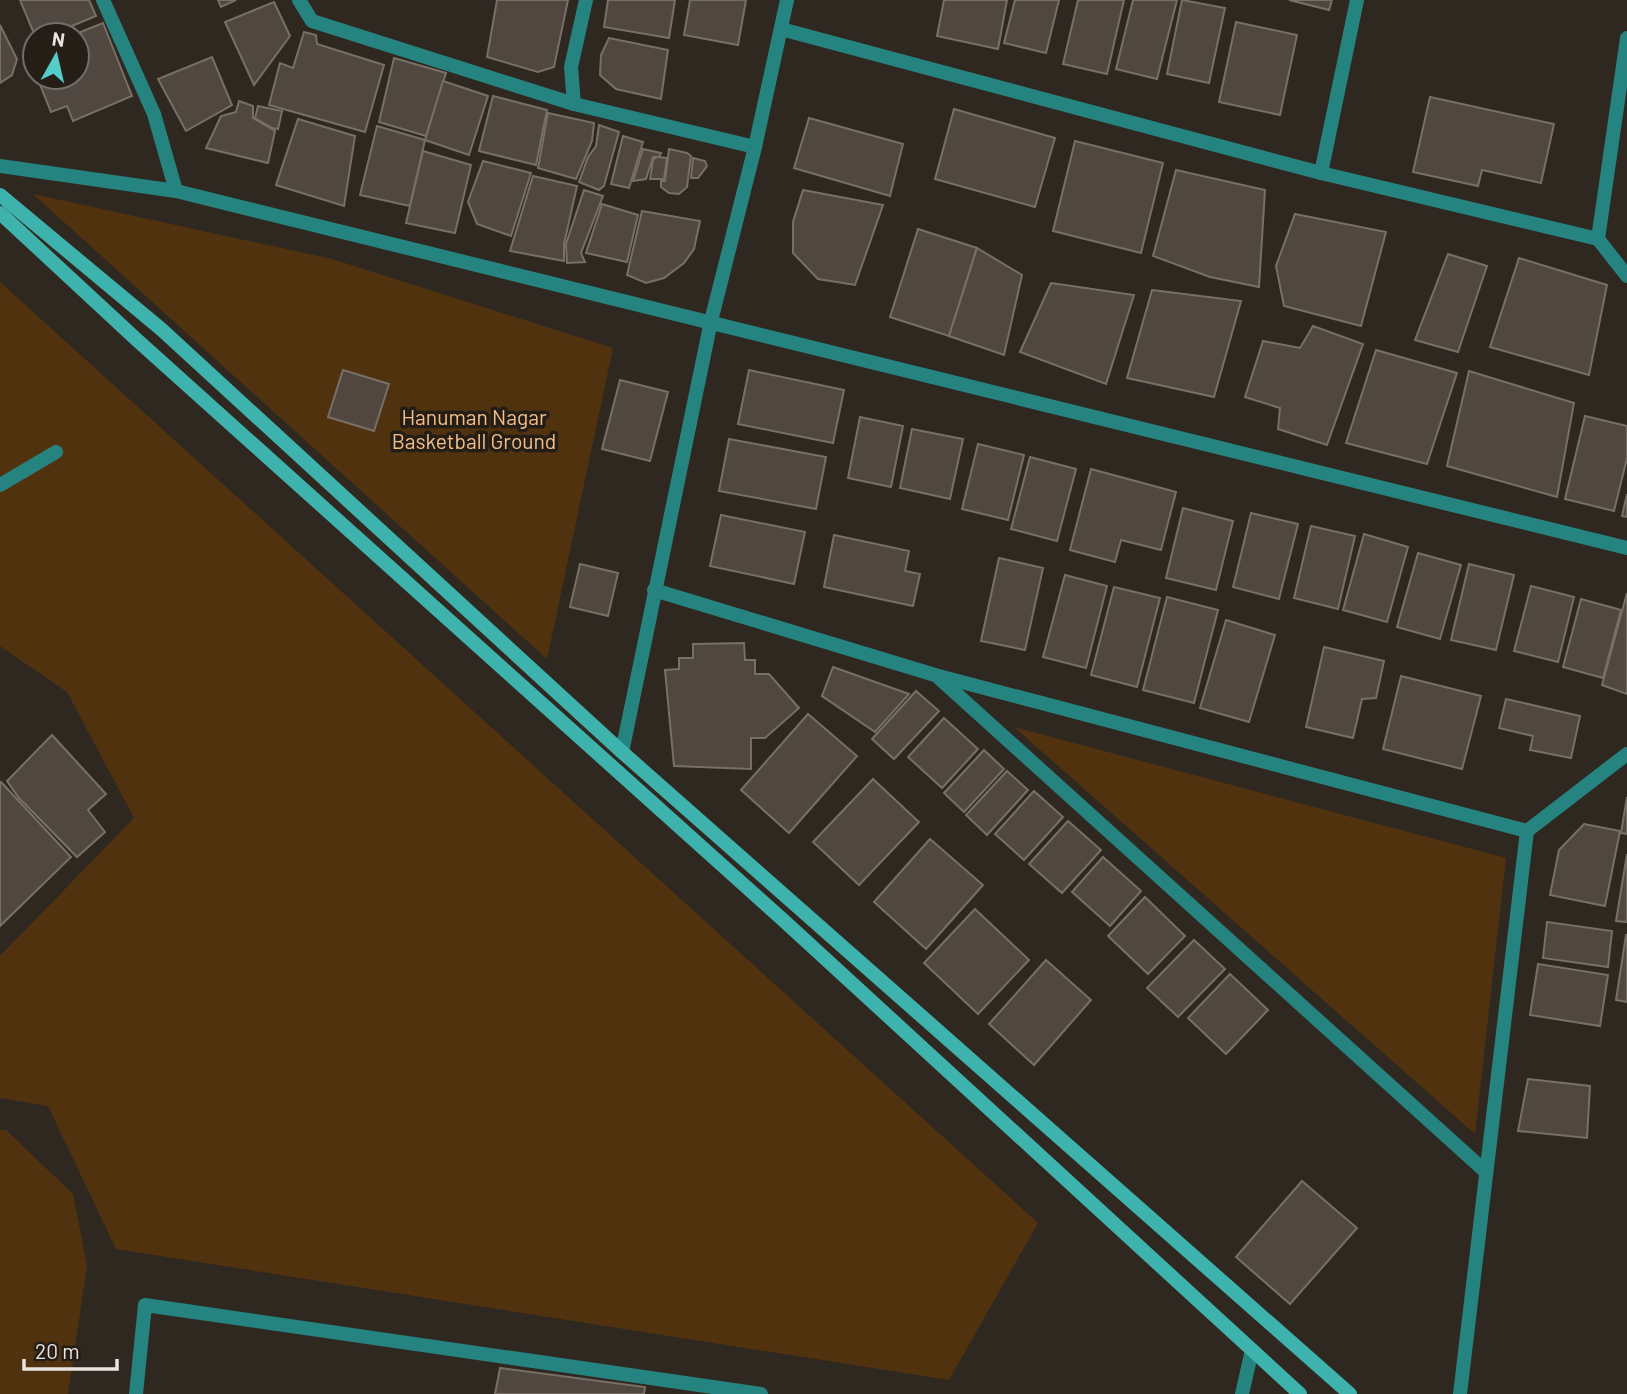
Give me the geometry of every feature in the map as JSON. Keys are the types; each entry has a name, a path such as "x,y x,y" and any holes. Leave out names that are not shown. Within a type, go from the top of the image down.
{"main road":[{"path":"0,195 161,329 622,752 1350,1394"},
{"path":"0,213 228,422 964,1084 1300,1394"}],"street":[{"path":"103,0 154,114 176,191"},
{"path":"299,0 312,21 573,104 755,147"},
{"path":"573,104 571,68 586,0"},
{"path":"622,752 711,321 755,147 788,0"},
{"path":"1321,173 1357,0"},
{"path":"781,29 1321,173 1598,239 1627,276"},
{"path":"1598,239 1627,38"},
{"path":"0,166 176,191 1627,548"},
{"path":"0,485 56,452"},
{"path":"654,590 935,675 1527,831"},
{"path":"935,675 1486,1172"},
{"path":"1460,1394 1527,831 1627,754"},
{"path":"136,1394 145,1305 761,1394"},
{"path":"1242,1394 1252,1350"}],"green space":[{"name":"Hanuman Nagar Basketball Ground","path":"33,194 332,259 613,348 547,659"},
{"path":"0,282 1038,1223 949,1380 116,1249 48,1106 0,1098 0,956 134,818 67,692 0,646"},
{"path":"1014,727 1506,858 1475,1134"},
{"path":"0,1130 6,1130 73,1194 87,1266 68,1394 0,1394"}],"building":[{"path":"20,0 89,0 96,16 84,21 29,21"},
{"path":"218,0 236,0 221,7"},
{"path":"497,0 568,0 554,67 538,72 487,57"},
{"path":"608,0 675,0 669,38 604,27"},
{"path":"690,0 746,0 738,45 684,35"},
{"path":"944,0 1007,0 998,49 937,36"},
{"path":"1015,0 1059,0 1046,53 1004,43"},
{"path":"1078,0 1124,0 1107,74 1063,64"},
{"path":"1133,0 1177,0 1157,79 1116,69"},
{"path":"1182,0 1225,8 1209,83 1167,74"},
{"path":"1289,0 1332,0 1329,10"},
{"path":"274,2 290,36 254,85 225,22"},
{"path":"1236,22 1297,35 1280,115 1219,102"},
{"path":"103,23 132,96 73,121 67,106 51,112 43,91 91,91 91,28"},
{"path":"0,25 17,59 12,75 0,83"},
{"path":"304,32 316,35 317,44 384,65 365,132 269,105 280,63 293,68"},
{"path":"609,38 668,50 661,99 616,89 600,75 601,55"},
{"path":"212,57 232,105 186,131 158,79"},
{"path":"394,58 446,73 426,136 379,122"},
{"path":"443,81 488,96 469,155 425,140"},
{"path":"493,96 547,110 536,165 479,151"},
{"path":"1430,97 1554,124 1541,183 1482,170 1478,186 1413,172"},
{"path":"239,101 253,106 253,118 275,131 268,163 206,148 221,116 236,112"},
{"path":"258,106 282,111 278,129 255,118"},
{"path":"954,109 1055,138 1035,207 935,179"},
{"path":"548,113 594,123 592,141 576,179 538,168"},
{"path":"809,118 903,144 890,196 794,168"},
{"path":"298,119 355,136 344,206 276,185"},
{"path":"599,125 619,132 604,186 599,190 579,182 588,157 596,146"},
{"path":"377,126 425,140 410,206 360,195"},
{"path":"623,136 643,142 629,188 611,184"},
{"path":"1075,141 1163,163 1141,253 1053,231"},
{"path":"643,149 661,153 659,157 653,157 646,179 633,181"},
{"path":"669,149 691,156 687,187 679,194 669,193 661,187 661,181 665,181"},
{"path":"423,151 471,165 455,233 406,223"},
{"path":"657,157 667,158 664,179 650,179 653,160"},
{"path":"693,158 705,161 707,166 698,178 691,178"},
{"path":"483,161 531,173 511,236 477,224 468,202"},
{"path":"1176,170 1265,190 1259,287 1210,277 1153,256"},
{"path":"533,176 577,186 564,244 564,261 510,251"},
{"path":"584,190 603,196 581,253 585,262 567,263 566,244"},
{"path":"803,190 883,205 855,285 818,279 793,253 793,222"},
{"path":"602,204 638,215 627,262 586,253"},
{"path":"642,211 700,221 694,249 684,263 664,278 646,283 627,275"},
{"path":"1295,214 1386,232 1361,326 1284,306 1276,266"},
{"path":"918,229 977,248 949,336 890,317"},
{"path":"977,248 1022,275 1004,355 949,336"},
{"path":"1448,254 1487,266 1458,352 1415,340"},
{"path":"1519,258 1607,285 1589,375 1490,347"},
{"path":"1051,283 1134,295 1106,384 1020,352"},
{"path":"1152,290 1241,301 1214,397 1127,378"},
{"path":"1313,326 1363,344 1327,445 1278,429 1280,408 1245,397 1263,341 1300,348"},
{"path":"1376,350 1457,373 1427,464 1346,443"},
{"path":"343,370 389,384 374,431 328,417"},
{"path":"749,370 844,390 833,443 738,424"},
{"path":"1469,371 1574,403 1557,497 1447,466"},
{"path":"620,380 668,392 650,461 602,449"},
{"path":"1585,416 1627,426 1627,458 1614,511 1565,499"},
{"path":"860,417 903,426 891,487 848,478"},
{"path":"912,429 963,439 950,499 900,488"},
{"path":"729,439 826,457 816,509 719,491"},
{"path":"978,444 1024,455 1008,520 962,509"},
{"path":"1030,457 1076,469 1057,541 1011,529"},
{"path":"1091,469 1176,492 1161,550 1121,540 1115,562 1070,550"},
{"path":"1627,494 1627,517 1622,516"},
{"path":"1183,508 1233,521 1216,590 1166,578"},
{"path":"1251,513 1298,524 1279,599 1233,587"},
{"path":"721,515 805,532 794,584 710,566"},
{"path":"1311,526 1355,536 1338,609 1294,598"},
{"path":"1364,534 1408,547 1387,622 1343,610"},
{"path":"834,535 909,551 905,571 920,574 913,606 824,587"},
{"path":"1418,553 1461,565 1440,639 1397,627"},
{"path":"999,558 1043,568 1025,650 981,641"},
{"path":"580,564 618,573 608,616 570,607"},
{"path":"1469,564 1514,575 1496,650 1451,640"},
{"path":"1065,575 1107,586 1086,668 1043,657"},
{"path":"1531,586 1574,597 1558,662 1514,651"},
{"path":"1114,587 1160,598 1137,687 1091,675"},
{"path":"1627,593 1627,694 1602,685"},
{"path":"1167,597 1218,610 1194,703 1143,690"},
{"path":"1581,599 1621,610 1603,678 1563,667"},
{"path":"1226,620 1275,635 1249,722 1200,708"},
{"path":"744,643 745,660 755,660 755,674 769,674 799,708 765,738 751,738 751,769 674,766 665,670 679,669 679,658 693,658 693,644"},
{"path":"1324,647 1384,661 1376,698 1362,699 1353,738 1306,727"},
{"path":"833,667 909,694 875,732 822,696"},
{"path":"1401,676 1481,696 1462,769 1383,749"},
{"path":"916,691 939,711 894,759 872,739"},
{"path":"1506,699 1580,716 1571,758 1530,750 1533,736 1499,728"},
{"path":"808,714 857,756 789,833 741,790"},
{"path":"944,718 978,749 942,788 908,757"},
{"path":"52,735 106,794 88,810 105,832 77,857 19,798 7,781"},
{"path":"984,750 1004,769 964,812 944,793"},
{"path":"1007,771 1028,790 987,835 966,815"},
{"path":"873,779 919,822 859,885 813,842"},
{"path":"0,783 71,857 0,926"},
{"path":"1034,791 1063,817 1024,860 995,834"},
{"path":"1627,797 1627,834 1621,833"},
{"path":"1068,821 1101,850 1062,893 1029,864"},
{"path":"1584,824 1620,831 1605,906 1550,895 1559,850"},
{"path":"930,839 983,885 926,949 874,902"},
{"path":"1627,854 1627,922 1616,921"},
{"path":"1103,857 1141,891 1110,926 1072,892"},
{"path":"1145,897 1185,936 1148,974 1108,936"},
{"path":"975,909 1029,960 978,1014 924,963"},
{"path":"1547,922 1612,931 1608,967 1543,958"},
{"path":"1627,935 1627,1002 1616,1000"},
{"path":"1194,940 1225,969 1178,1017 1147,988"},
{"path":"1046,960 1091,1000 1034,1065 989,1024"},
{"path":"1538,964 1608,975 1600,1026 1530,1015"},
{"path":"1230,974 1268,1010 1226,1054 1188,1018"},
{"path":"1528,1079 1590,1086 1587,1138 1518,1131"},
{"path":"1302,1181 1357,1228 1290,1304 1236,1257"},
{"path":"500,1368 645,1387 644,1394 495,1394"}]}
